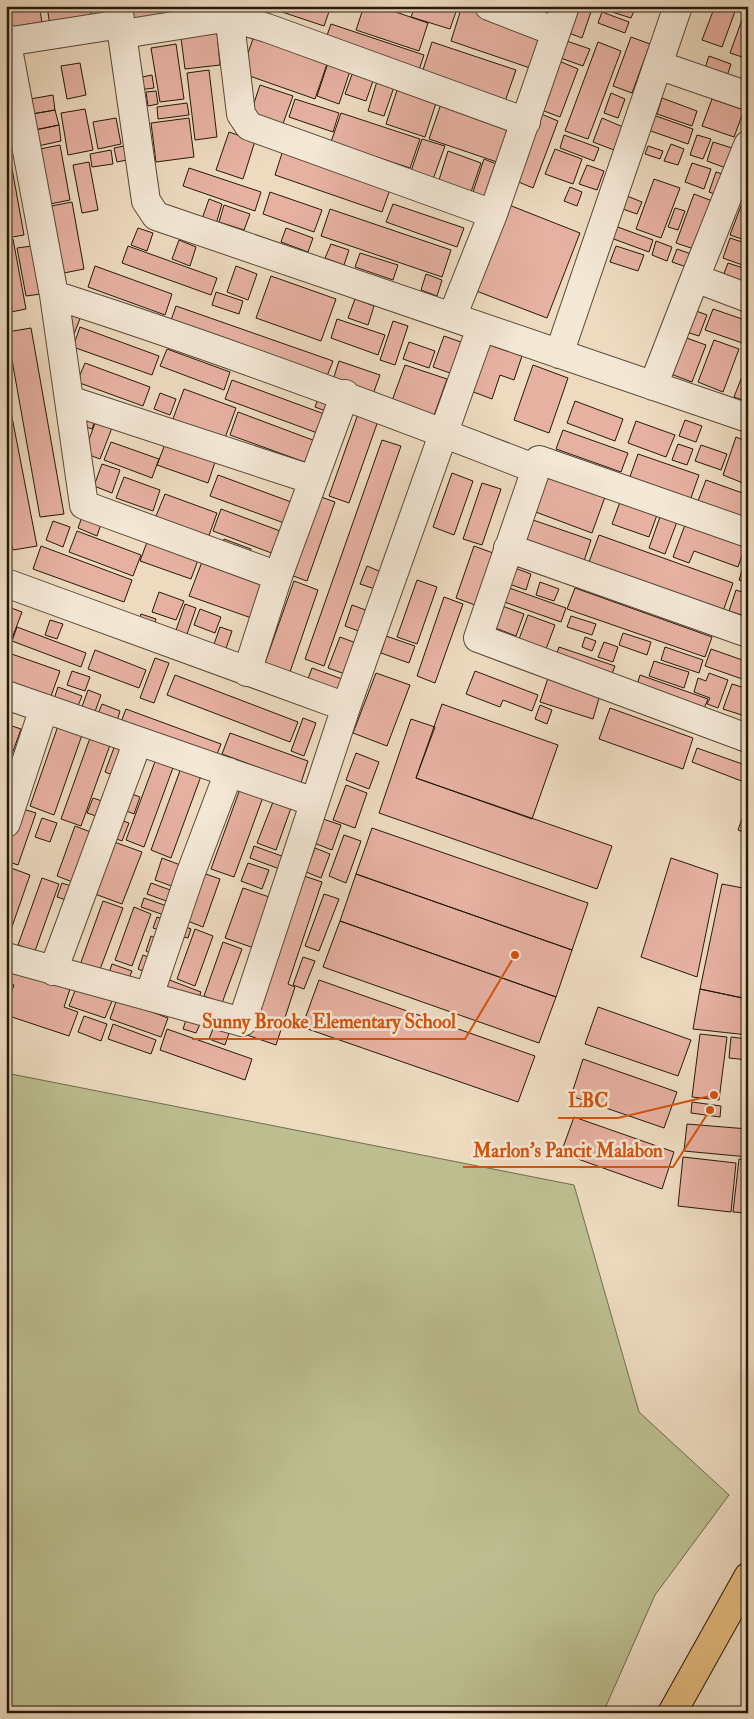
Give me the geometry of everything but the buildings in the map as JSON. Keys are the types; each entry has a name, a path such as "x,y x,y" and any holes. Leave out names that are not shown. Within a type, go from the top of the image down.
{"main road":[{"path":"672,1713 748,1577"}],"street":[{"path":"489,6 556,32"},
{"path":"452,317 493,214 565,6"},
{"path":"559,354 678,6"},
{"path":"7,42 121,22 229,12 267,28 526,122"},
{"path":"229,12 241,114 249,126 493,214"},
{"path":"121,22 146,201 156,216 748,418"},
{"path":"6,38 54,295 84,505 278,576"},
{"path":"658,65 748,96"},
{"path":"653,386 748,145"},
{"path":"695,278 748,298"},
{"path":"54,295 180,335 345,394 536,470"},
{"path":"6,958 242,1022 346,707 482,328"},
{"path":"247,672 278,576 345,394"},
{"path":"69,400 313,480"},
{"path":"748,533 539,460 478,638 748,738"},
{"path":"508,548 748,633"},
{"path":"6,583 346,707"},
{"path":"6,695 314,802"},
{"path":"6,823 44,708"},
{"path":"53,971 138,740"},
{"path":"149,996 190,875 229,772"}],"green space":[{"path":"6,1073 574,1185 639,1412 729,1495 655,1595 603,1713 6,1713"}],"place":[{"name":"Sunny Brooke Elementary School","path":"515,955"},
{"name":"LBC","path":"714,1095"},
{"name":"Marlon's Pancit Malabon","path":"710,1110"}]}
